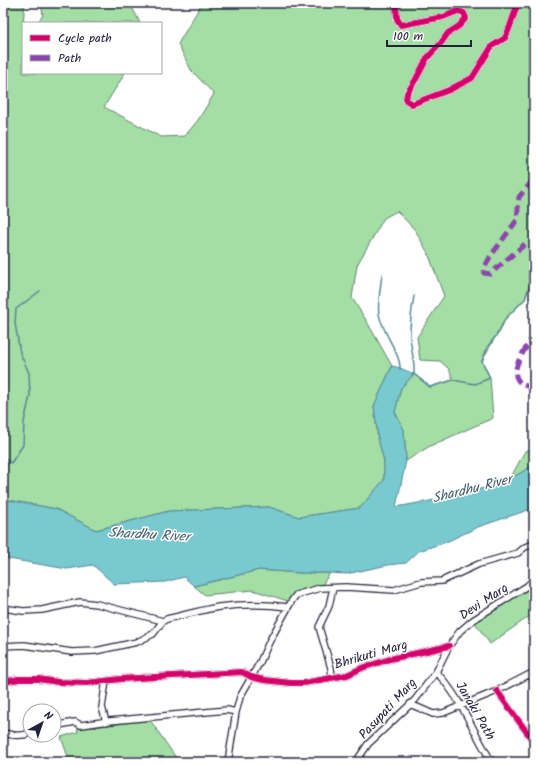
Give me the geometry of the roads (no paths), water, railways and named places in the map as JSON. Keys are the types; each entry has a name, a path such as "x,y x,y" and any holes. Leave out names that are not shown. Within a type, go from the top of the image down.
{"street":[{"path":"396,3 397,19 401,25 443,17 458,11 464,12 466,18 459,26 448,33 441,44 427,58 407,93 406,100 412,104 449,90 472,78 492,46 505,38 510,29 518,3"},
{"path":"228,762 236,712 240,697 288,607 296,596 320,588 346,587 394,590 421,582 442,581 479,564 518,553 526,547 534,544"},
{"name":"Devi Marg","path":"436,672 448,646 460,631 473,620 518,593 534,579"},
{"path":"332,677 331,668 319,627 329,606 333,588"},
{"path":"3,608 23,611 42,610 80,602 97,604 163,621"},
{"path":"3,646 24,645 72,652 95,651 137,642 153,634 163,621 167,619 221,607 270,605 288,607"},
{"name":"Bhrikuti Marg","path":"3,682 19,679 38,679 70,683 87,683 121,679 242,672 251,677 264,680 304,683 347,675 362,668 390,659 448,646"},
{"name":"Pasupati Marg","path":"356,762 372,740 410,704 436,672"},
{"name":"Janaki Path","path":"436,672 447,684 461,705 480,743 492,762"},
{"path":"410,704 433,714 443,713 497,691 532,673 534,680"},
{"path":"106,681 102,707 106,722"},
{"path":"497,691 534,742"},
{"path":"62,724 75,722 82,725 227,710 236,712"},
{"path":"3,733 22,735"}],"water":[{"name":"Shardhu River","path":"392,366 414,374 401,388 395,412 404,430 406,461 396,507 435,500 484,488 510,479 534,465 534,508 478,527 446,542 419,551 406,563 388,565 346,574 259,570 194,586 184,577 165,582 114,584 93,565 67,569 3,558 3,499 56,509 96,530 169,511 269,507 299,517 360,508 384,480 384,461 378,439 374,406"}],"waterway":[{"path":"412,375 414,374 430,387 453,380 475,384 490,378 482,361 488,346 500,331 505,319 525,299 530,284 533,258 532,240 534,237"},
{"path":"382,274 379,314 398,357 400,369"},
{"path":"3,457 11,463 23,445 24,422 30,396 29,373 20,353 15,323 16,309 40,291"},
{"path":"414,296 410,333 414,373"}]}
